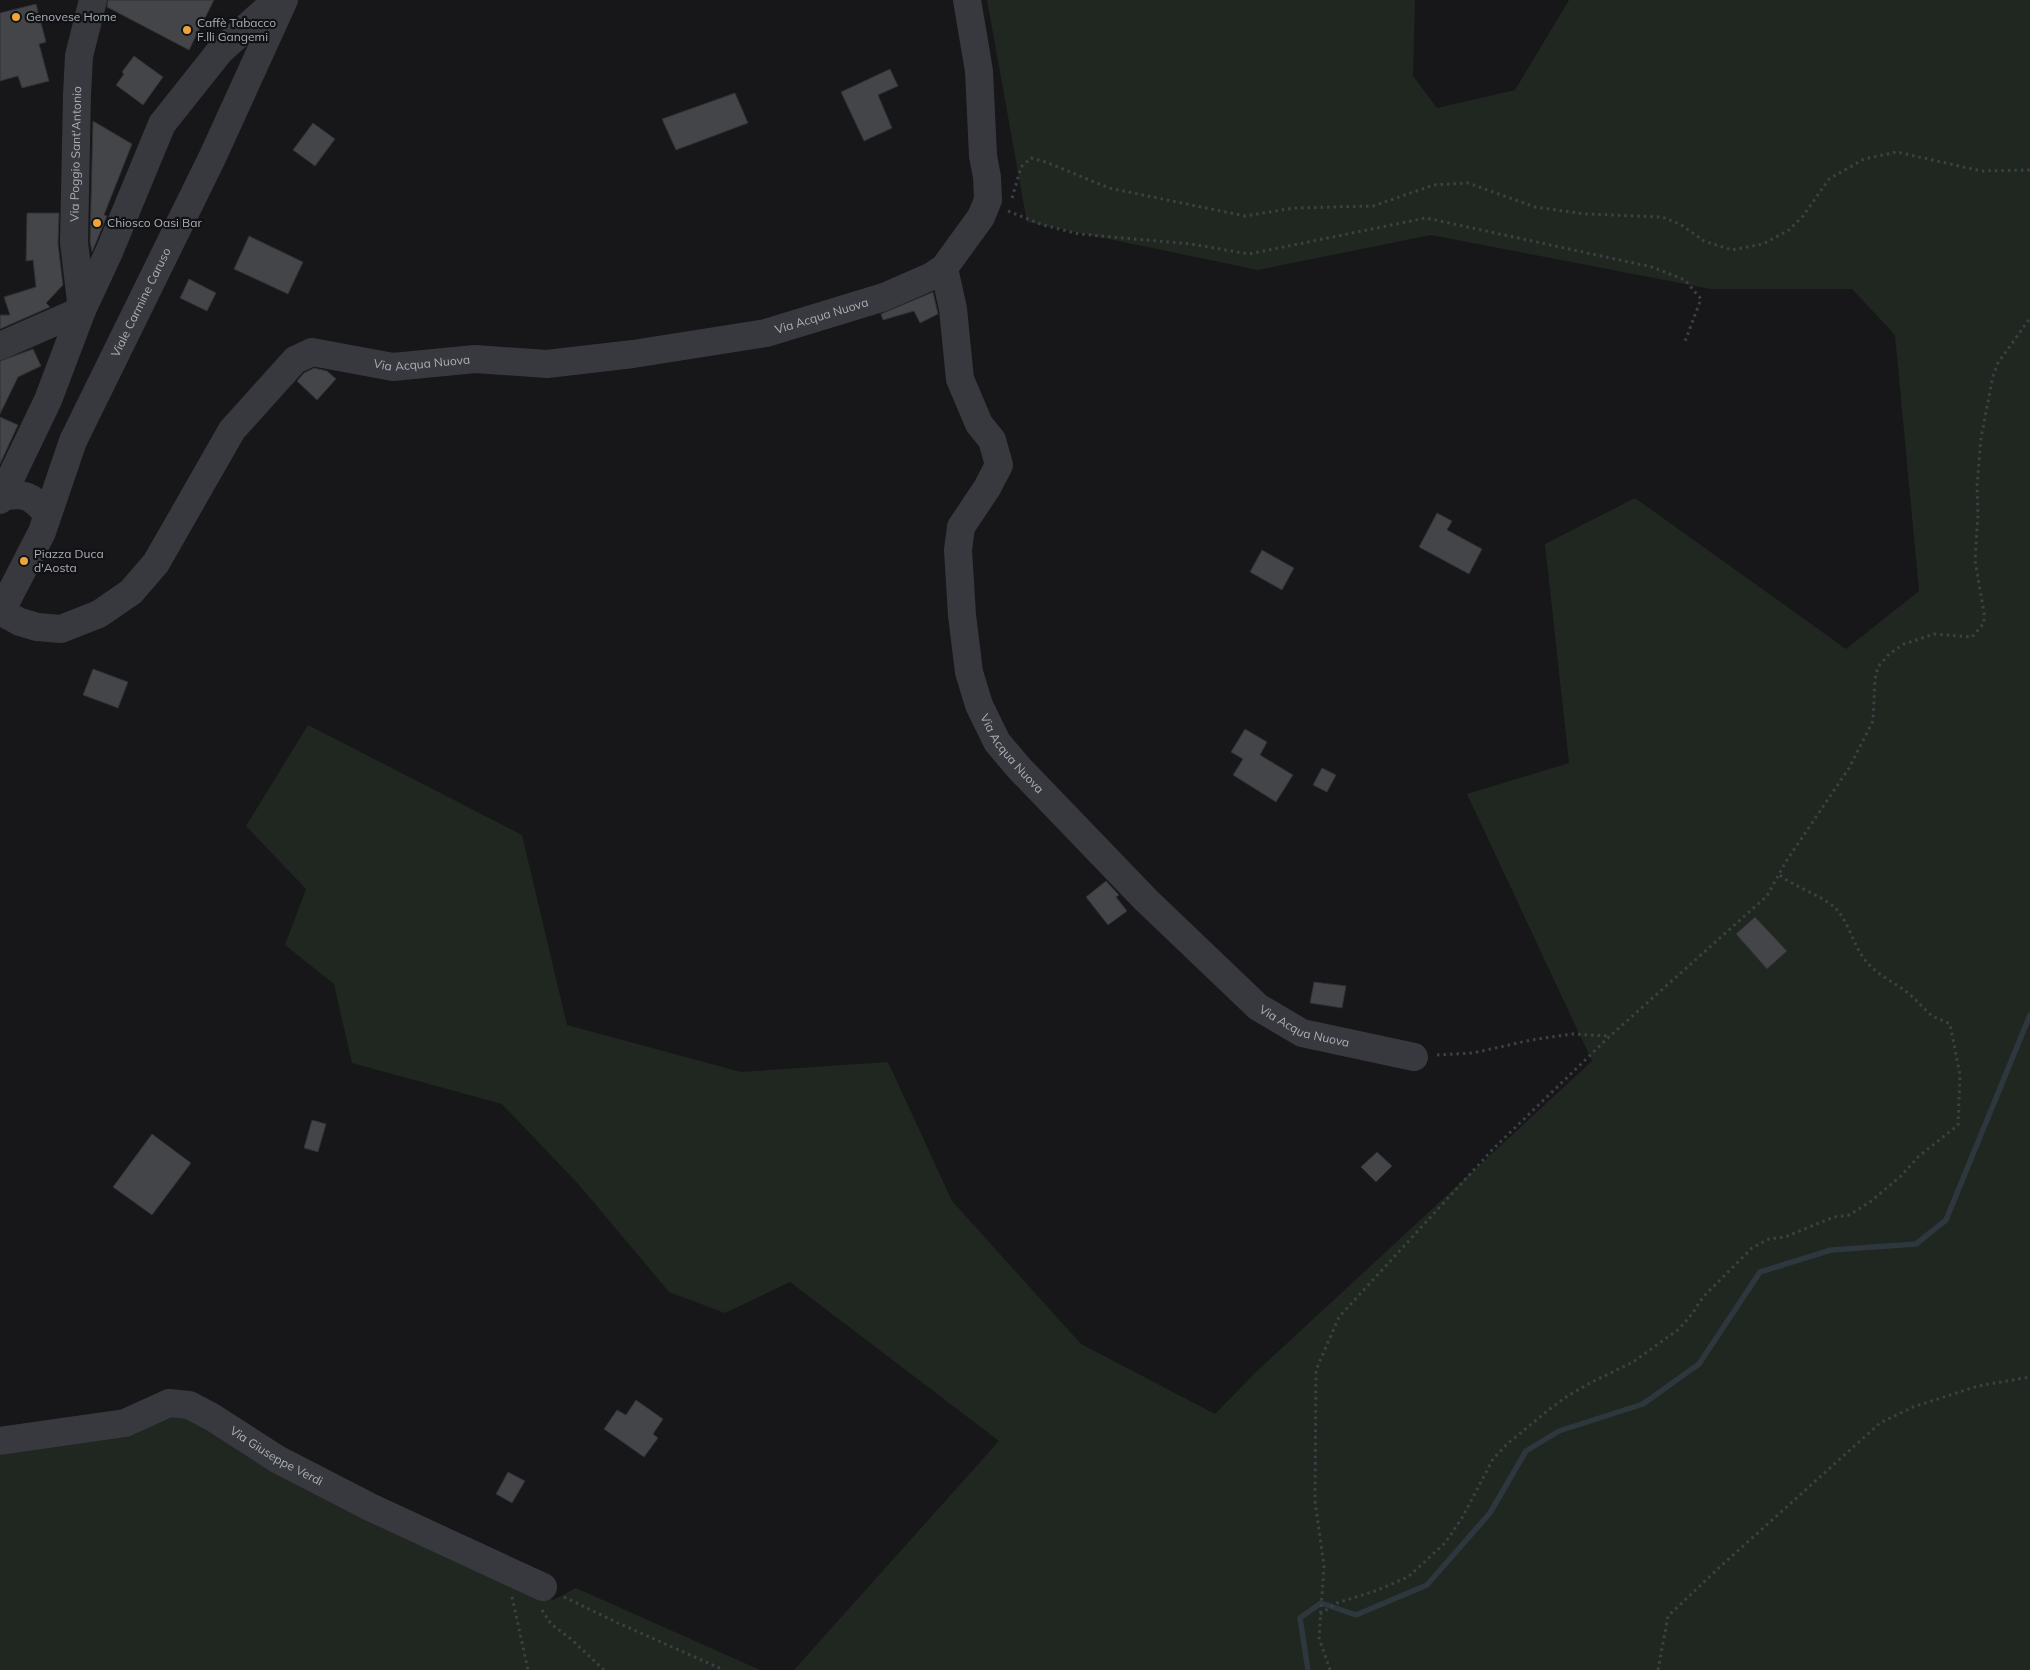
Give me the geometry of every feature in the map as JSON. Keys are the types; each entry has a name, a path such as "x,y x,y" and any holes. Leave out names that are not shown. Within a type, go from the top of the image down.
{"street":[{"name":"Via Poggio Sant'Antonio","path":"82,310 74,242 77,95 79,56 93,0"},
{"path":"51,503 38,502 21,494 1,498 8,462 48,400 82,310 109,252 162,124 220,51 277,0"},
{"name":"Viale Carmine Caruso","path":"7,613 8,598 42,532 73,442 212,158 284,0"},
{"name":"Via Acqua Nuova","path":"7,613 37,627 61,629 99,614 131,592 156,563 232,430 295,360 312,352 393,367 475,359 547,364 634,354 766,333 884,297 932,276 944,268 981,217 988,200 987,177 983,156 979,71 967,0"},
{"path":"220,51 238,50 249,52 256,62"},
{"name":"Via Acqua Nuova","path":"944,268 953,309 960,379 979,424 992,440 999,465 987,488 961,527 958,550 962,615 969,672 979,705 997,742 1019,768 1146,900 1258,1007 1302,1033 1414,1057"},
{"path":"0,346 82,310"},
{"name":"Via Giuseppe Verdi","path":"0,1441 125,1423 169,1403 189,1405 212,1417 277,1459 370,1507 529,1581"}],"path":[{"path":"1011,202 1021,167 1031,158 1046,162 1109,188 1245,216 1294,208 1373,206 1434,185 1468,183 1535,207 1585,214 1662,217 1680,224 1704,241 1732,250 1763,244 1789,230 1803,216 1829,179 1864,159 1897,152 1981,171 2030,170"},
{"path":"981,217 1009,210 1043,225 1079,234 1191,244 1249,254 1426,218 1454,223 1652,267 1685,280 1701,299 1684,344"},
{"path":"1330,1670 1319,1638 1324,1566 1315,1501 1316,1370 1339,1317 1494,1149 1610,1036 1767,896 1814,818 1849,768 1873,721 1875,679 1878,667 1888,654 1912,641 1934,634 1972,637 1984,623 1975,560 1978,515 1977,486 1981,438 1993,376 1998,363 2030,318"},
{"path":"1320,1615 1337,1603 1375,1591 1408,1577 1445,1543 1462,1518 1493,1460 1507,1444 1563,1400 1590,1383 1633,1362 1678,1329 1692,1314 1703,1297 1752,1248 1769,1239 1785,1237 1834,1217 1849,1215 1870,1202 1901,1176 1918,1157 1958,1124 1960,1074 1950,1024 1930,1014 1906,992 1869,965 1835,907 1811,892 1787,881 1779,874"},
{"path":"1414,1057 1473,1053 1531,1040 1572,1034 1610,1036"},
{"path":"1658,1670 1668,1616 1880,1423 1913,1407 1978,1386 2030,1377"},
{"path":"528,1670 512,1600 529,1581"},
{"path":"529,1581 537,1603 551,1624 572,1639 604,1670"},
{"path":"529,1581 724,1670"}],"shaded area":[{"path":"987,0 1415,0 1413,76 1437,108 1515,90 1569,0 2030,0 2030,1670 794,1670 999,1441 790,1282 725,1313 669,1292 580,1186 502,1104 352,1063 334,984 285,945 306,889 246,826 308,725 522,835 567,1025 741,1072 888,1062 952,1201 1081,1344 1215,1414 1256,1372 1592,1061 1467,794 1569,763 1545,544 1635,498 1846,649 1919,591 1895,335 1852,289 1711,289 1431,235 1258,270 1027,222"},
{"path":"185,1411 363,1513 553,1600 576,1588 760,1670 0,1670 0,1455 97,1439"}],"building":[{"path":"108,0 214,0 189,50 107,7"},
{"path":"36,4 46,42 39,44 49,81 22,88 18,76 0,81 0,13"},
{"path":"134,56 163,77 143,105 116,85 124,74 122,72"},
{"path":"890,69 898,86 878,95 892,128 864,141 841,92"},
{"path":"735,93 748,123 676,150 662,119"},
{"path":"93,121 132,144 104,215 107,216 92,252 90,241"},
{"path":"313,123 335,139 315,166 293,150"},
{"path":"27,213 59,213 58,244 63,285 46,303 50,307 0,329 0,315 10,315 4,297 36,287 33,260 26,261"},
{"path":"249,236 303,262 288,294 234,269"},
{"path":"189,279 216,293 207,311 180,298"},
{"path":"933,292 938,314 920,323 914,311 883,320 881,314"},
{"path":"33,349 41,366 18,377 0,414 0,361"},
{"path":"314,368 327,371 336,379 317,400 297,381 304,373"},
{"path":"0,417 18,425 0,464"},
{"path":"1437,513 1452,521 1447,530 1482,549 1469,574 1419,547"},
{"path":"1262,550 1294,568 1282,590 1250,572"},
{"path":"93,669 128,682 118,708 83,695"},
{"path":"1245,729 1267,742 1260,755 1293,775 1276,802 1233,775 1243,759 1231,752"},
{"path":"1322,768 1336,775 1327,792 1313,785"},
{"path":"1106,881 1119,895 1116,897 1127,911 1108,925 1086,897"},
{"path":"1755,917 1787,951 1767,969 1736,934"},
{"path":"1314,982 1346,986 1342,1008 1310,1003"},
{"path":"312,1120 326,1124 318,1152 304,1148"},
{"path":"152,1134 191,1163 152,1215 113,1187"},
{"path":"1377,1152 1392,1166 1376,1182 1361,1167"},
{"path":"636,1400 663,1419 653,1434 658,1438 644,1457 604,1429 617,1410 626,1415"},
{"path":"508,1472 525,1481 512,1503 496,1494"}],"waterway":[{"path":"1308,1670 1300,1618 1321,1603 1356,1615 1427,1585 1490,1513 1526,1451 1559,1431 1643,1404 1699,1364 1760,1272 1831,1250 1916,1244 1946,1220 2030,1015"}],"place":[{"name":"Genovese Home","path":"16,17"},
{"name":"Caffè Tabacco F.lli Gangemi","path":"187,30"},
{"name":"Chiosco Oasi Bar","path":"97,223"},
{"name":"Piazza Duca d'Aosta","path":"24,561"}]}
